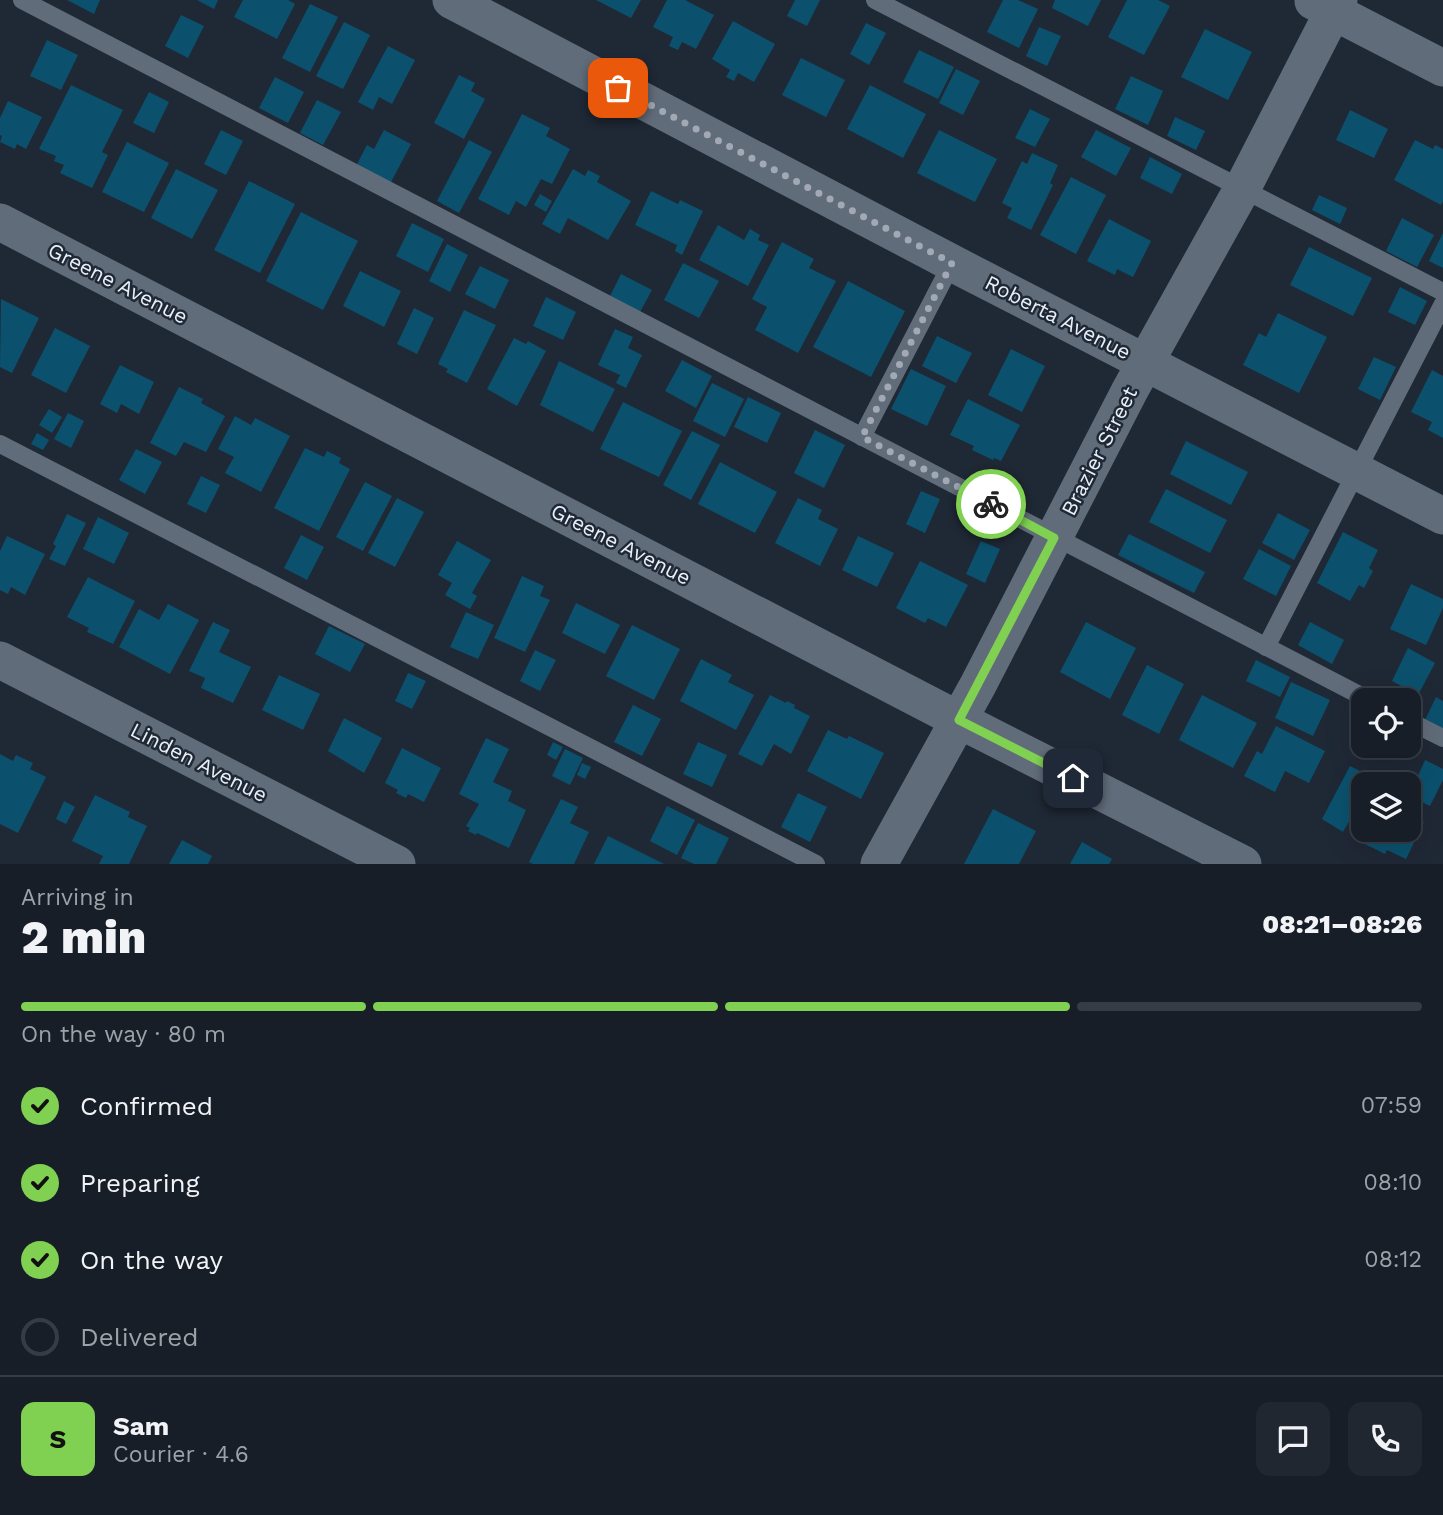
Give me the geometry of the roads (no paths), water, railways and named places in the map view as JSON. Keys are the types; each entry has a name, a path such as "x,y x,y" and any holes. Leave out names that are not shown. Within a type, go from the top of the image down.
{"street":[{"name":"Roberta Avenue","path":"451,0 952,263 1443,516"},
{"name":"Brazier Street","path":"879,864 959,720 1146,362 1242,189 1328,4"},
{"path":"1328,4 1443,68"},
{"name":"Greene Avenue","path":"0,222 959,720 1243,864"},
{"name":"Linden Avenue","path":"0,660 397,864"}],"lane":[{"path":"22,0 1351,691"},
{"path":"875,0 1443,292"},
{"path":"862,437 952,263"},
{"path":"1266,647 1443,304"},
{"path":"0,444 816,864"},
{"path":"1421,727 1443,738"}]}
